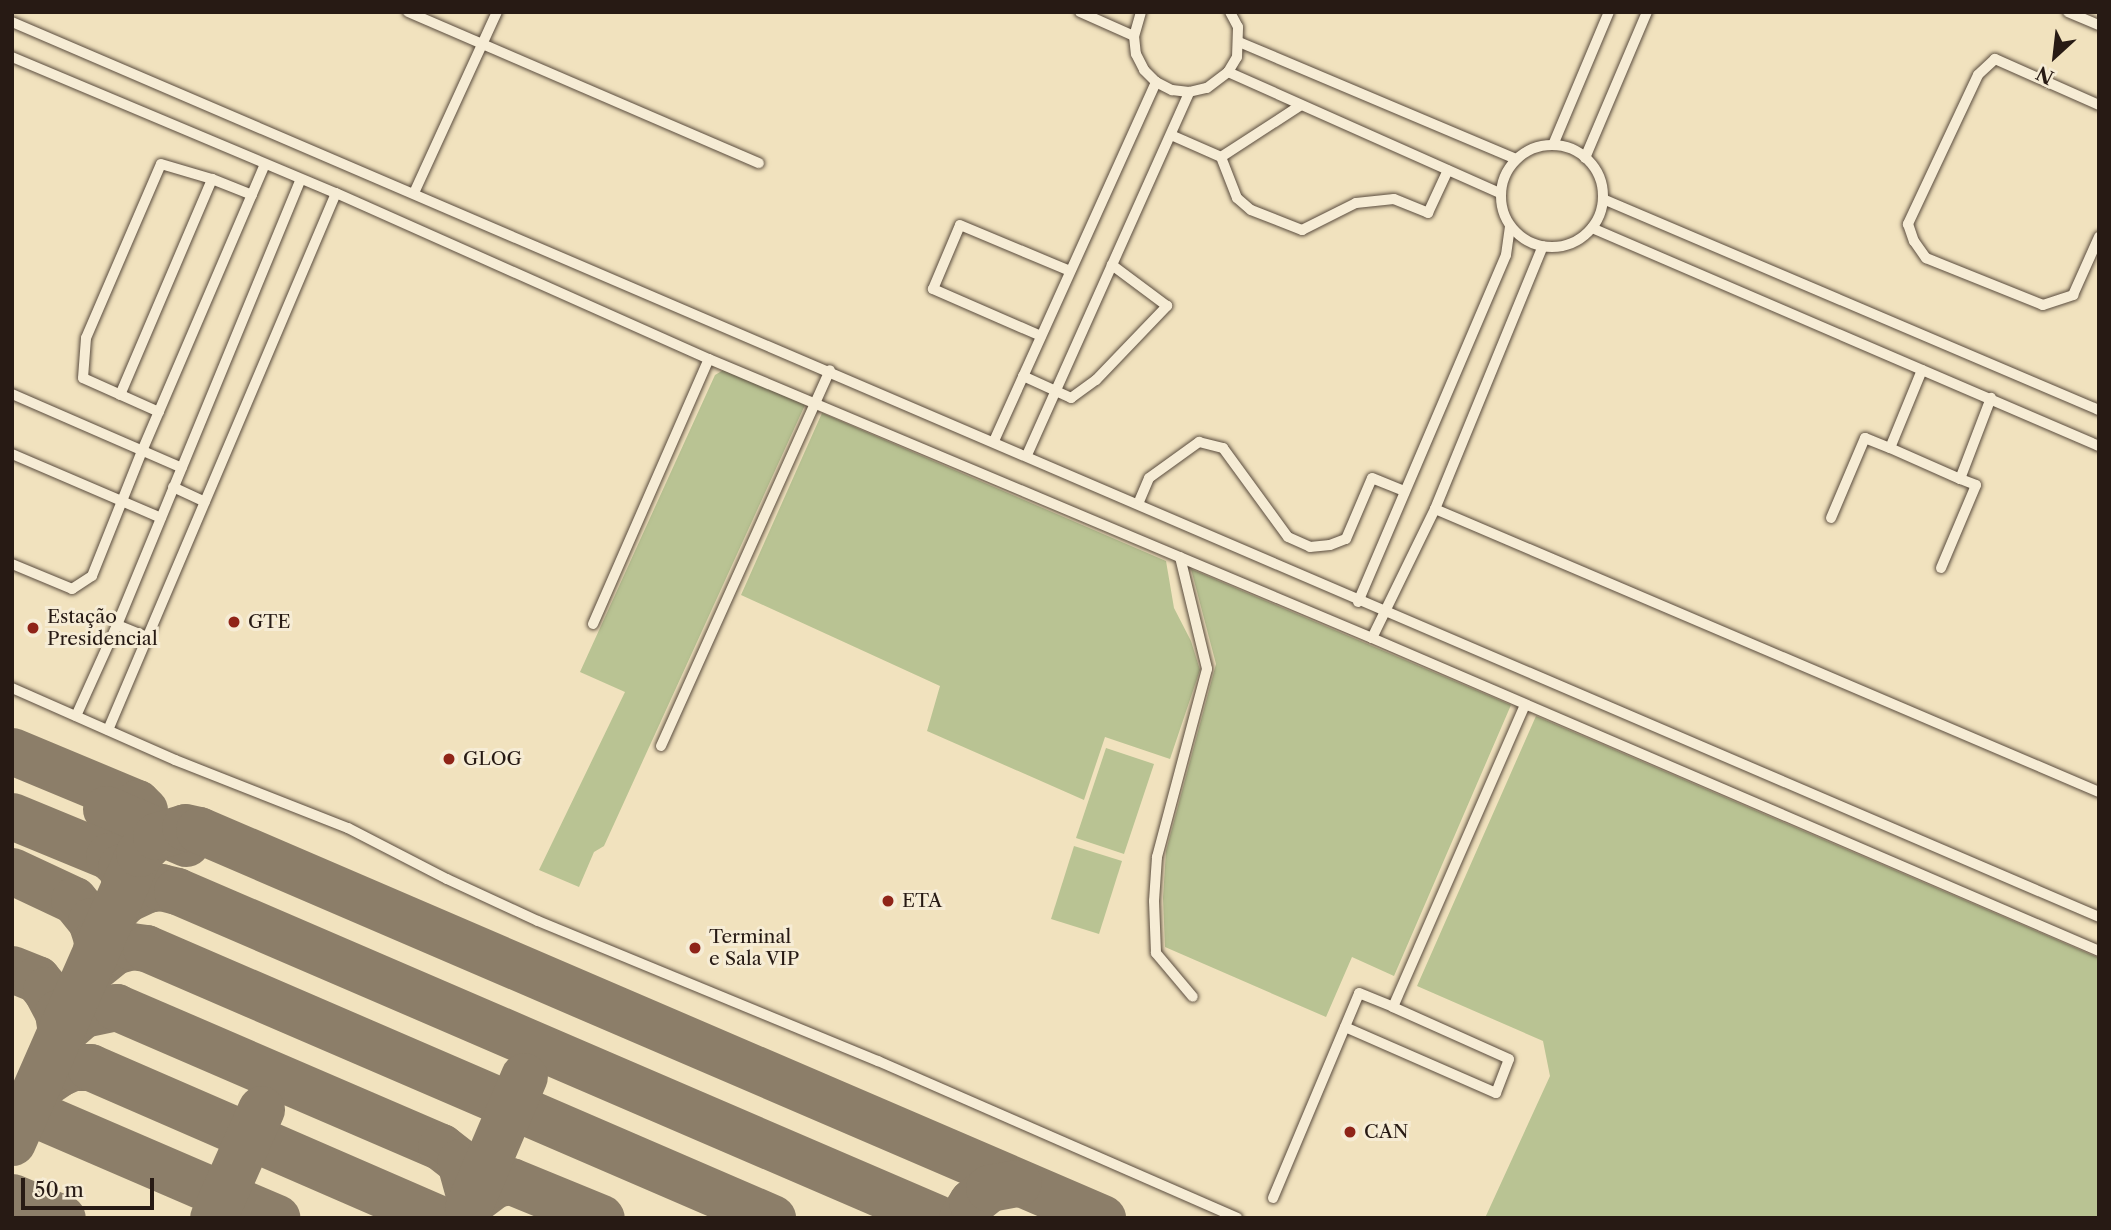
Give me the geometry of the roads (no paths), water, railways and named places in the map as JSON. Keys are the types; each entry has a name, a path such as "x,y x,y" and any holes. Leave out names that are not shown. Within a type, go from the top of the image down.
{"lane":[{"path":"408,12 759,163"},
{"path":"414,193 497,12"},
{"path":"1080,12 1134,36"},
{"path":"1142,12 1134,36 1136,54 1144,70 1156,82 1172,90 1189,92 1207,88 1228,72 1237,57 1238,27 1230,12"},
{"path":"1552,145 1609,12"},
{"path":"1585,158 1647,12"},
{"path":"2068,12 2099,25"},
{"path":"12,22 830,370 1358,602 1387,612 2099,917"},
{"path":"1239,42 1516,159"},
{"path":"12,57 335,193 709,359 1372,638 2099,951"},
{"path":"2099,105 1995,59 1979,75 1908,224 1914,242 1926,258 2043,305 2073,295 2099,237"},
{"path":"1228,72 1500,193"},
{"path":"994,441 1156,82"},
{"path":"1027,455 1189,92"},
{"path":"1222,157 1301,105"},
{"path":"1171,135 1222,157 1237,198 1251,210 1302,230 1356,203 1394,199 1428,213 1448,170"},
{"path":"1552,145 1577,151 1585,158 1601,181 1603,199 1601,212 1592,228 1573,243 1556,247 1543,246 1521,237 1510,227 1502,211 1500,193 1505,173 1516,159 1535,147 1552,145"},
{"path":"159,412 83,379 86,338 161,164 212,179 252,195"},
{"path":"12,564 72,589 92,576 121,501 265,164"},
{"path":"120,395 212,179"},
{"path":"76,716 117,625 301,179"},
{"path":"108,730 335,193"},
{"path":"1603,199 2099,411"},
{"path":"1041,336 933,289 960,225 1070,271"},
{"path":"1358,602 1506,255 1510,227"},
{"path":"1592,228 2099,446"},
{"path":"1372,638 1435,509 1543,246"},
{"path":"1023,376 1071,398 1096,380 1167,306 1112,265"},
{"path":"593,624 709,359"},
{"path":"661,746 830,370"},
{"path":"1890,447 1922,370"},
{"path":"12,394 182,468"},
{"path":"1960,479 1991,398"},
{"path":"1831,518 1865,438 1976,485 1941,568"},
{"path":"1138,504 1149,478 1199,442 1223,448 1288,537 1310,547 1330,545 1346,539 1373,478 1405,491"},
{"path":"12,454 161,518"},
{"path":"173,487 205,502"},
{"path":"1435,509 2099,792"},
{"path":"1180,557 1207,668 1157,857 1153,901 1156,953 1193,997"},
{"path":"117,625 147,637"},
{"path":"12,688 175,760 348,828 447,879 538,921 878,1061 1237,1218"},
{"path":"1393,1007 1525,705"},
{"path":"1273,1198 1359,993 1509,1059 1496,1093 1345,1027"}],"place":[{"name":"GTE","path":"234,622"},
{"name":"Estação Presidencial","path":"33,628"},
{"name":"GLOG","path":"449,759"},
{"name":"ETA","path":"888,901"},
{"name":"Terminal e Sala VIP","path":"695,948"},
{"name":"CAN","path":"1350,1132"}]}
